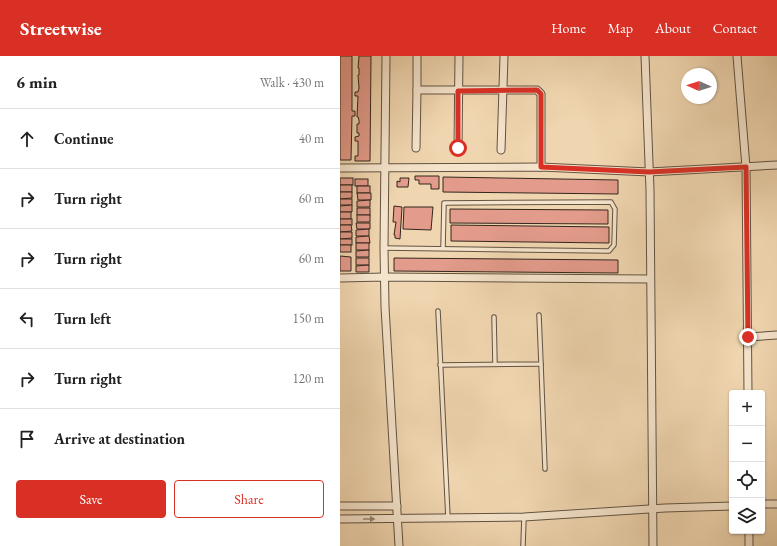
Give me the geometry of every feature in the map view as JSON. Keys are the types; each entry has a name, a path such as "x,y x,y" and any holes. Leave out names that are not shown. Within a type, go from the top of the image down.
{"street":[{"path":"386,56 384,248 399,546"},
{"path":"416,148 417,56"},
{"path":"458,56 458,148"},
{"path":"501,150 504,56"},
{"path":"645,56 649,172 653,546"},
{"path":"737,56 746,167 748,390"},
{"path":"417,90 537,90 541,94 541,167"},
{"path":"340,168 385,169 541,167 649,172 777,165"},
{"path":"340,278 385,277 650,280"},
{"path":"748,337 777,335"},
{"path":"765,504 777,504"},
{"path":"340,506 397,506"},
{"path":"340,519 524,517 729,506"},
{"path":"749,534 749,546"}],"lane":[{"path":"384,248 609,251 614,245 615,209 611,202 444,203 444,248"},
{"path":"438,312 448,518"},
{"path":"539,315 545,469"},
{"path":"494,316 495,364"},
{"path":"440,365 541,364"},
{"path":"523,546 524,517"}],"building":[{"path":"340,56 352,56 352,111 355,111 355,116 352,116 351,160 340,160"},
{"path":"359,56 371,56 370,161 355,161 355,156 358,156 358,141 355,141 355,137 359,136 359,133 357,133 357,124 359,124 357,117 358,96 355,96 355,92 358,92 359,88"},
{"path":"415,176 439,176 439,189 431,189 431,184 419,184 419,180 415,180"},
{"path":"443,177 618,180 618,194 443,192"},
{"path":"340,178 353,178 353,185 340,185"},
{"path":"400,178 409,178 408,187 397,187 397,181 400,182"},
{"path":"355,179 368,179 368,186 355,186"},
{"path":"340,185 352,185 352,192 340,192"},
{"path":"357,186 370,186 370,193 357,193"},
{"path":"340,192 352,192 352,198 340,199"},
{"path":"357,193 371,193 371,200 358,200"},
{"path":"340,199 352,199 352,205 340,205"},
{"path":"370,200 370,207 357,207 357,201"},
{"path":"352,205 352,212 340,212 340,206"},
{"path":"394,206 402,207 400,239 395,238 394,235 396,222 393,222"},
{"path":"404,207 433,207 431,230 403,229"},
{"path":"357,208 370,208 370,215 357,215"},
{"path":"450,209 608,210 608,224 450,223"},
{"path":"340,212 351,212 351,219 340,219"},
{"path":"357,215 370,215 370,222 357,222"},
{"path":"340,219 352,219 352,225 340,225"},
{"path":"356,223 370,223 370,229 357,229"},
{"path":"340,225 351,225 352,231 340,232"},
{"path":"451,225 609,227 609,243 451,241"},
{"path":"369,229 369,236 356,236 356,230"},
{"path":"340,232 352,232 352,238 340,239"},
{"path":"369,236 370,243 356,243 356,237"},
{"path":"340,239 352,239 352,245 340,245"},
{"path":"356,243 369,243 369,250 356,250"},
{"path":"340,245 351,245 351,252 340,252"},
{"path":"369,250 369,257 356,257 356,251"},
{"path":"340,256 351,257 351,271 340,271"},
{"path":"356,258 369,258 369,265 356,265"},
{"path":"394,258 618,260 618,273 394,271"},
{"path":"369,265 369,272 356,272 356,266"}],"route":[{"path":"458,148 458,91 537,90 541,94 541,167 649,172 746,167 748,337"}]}
